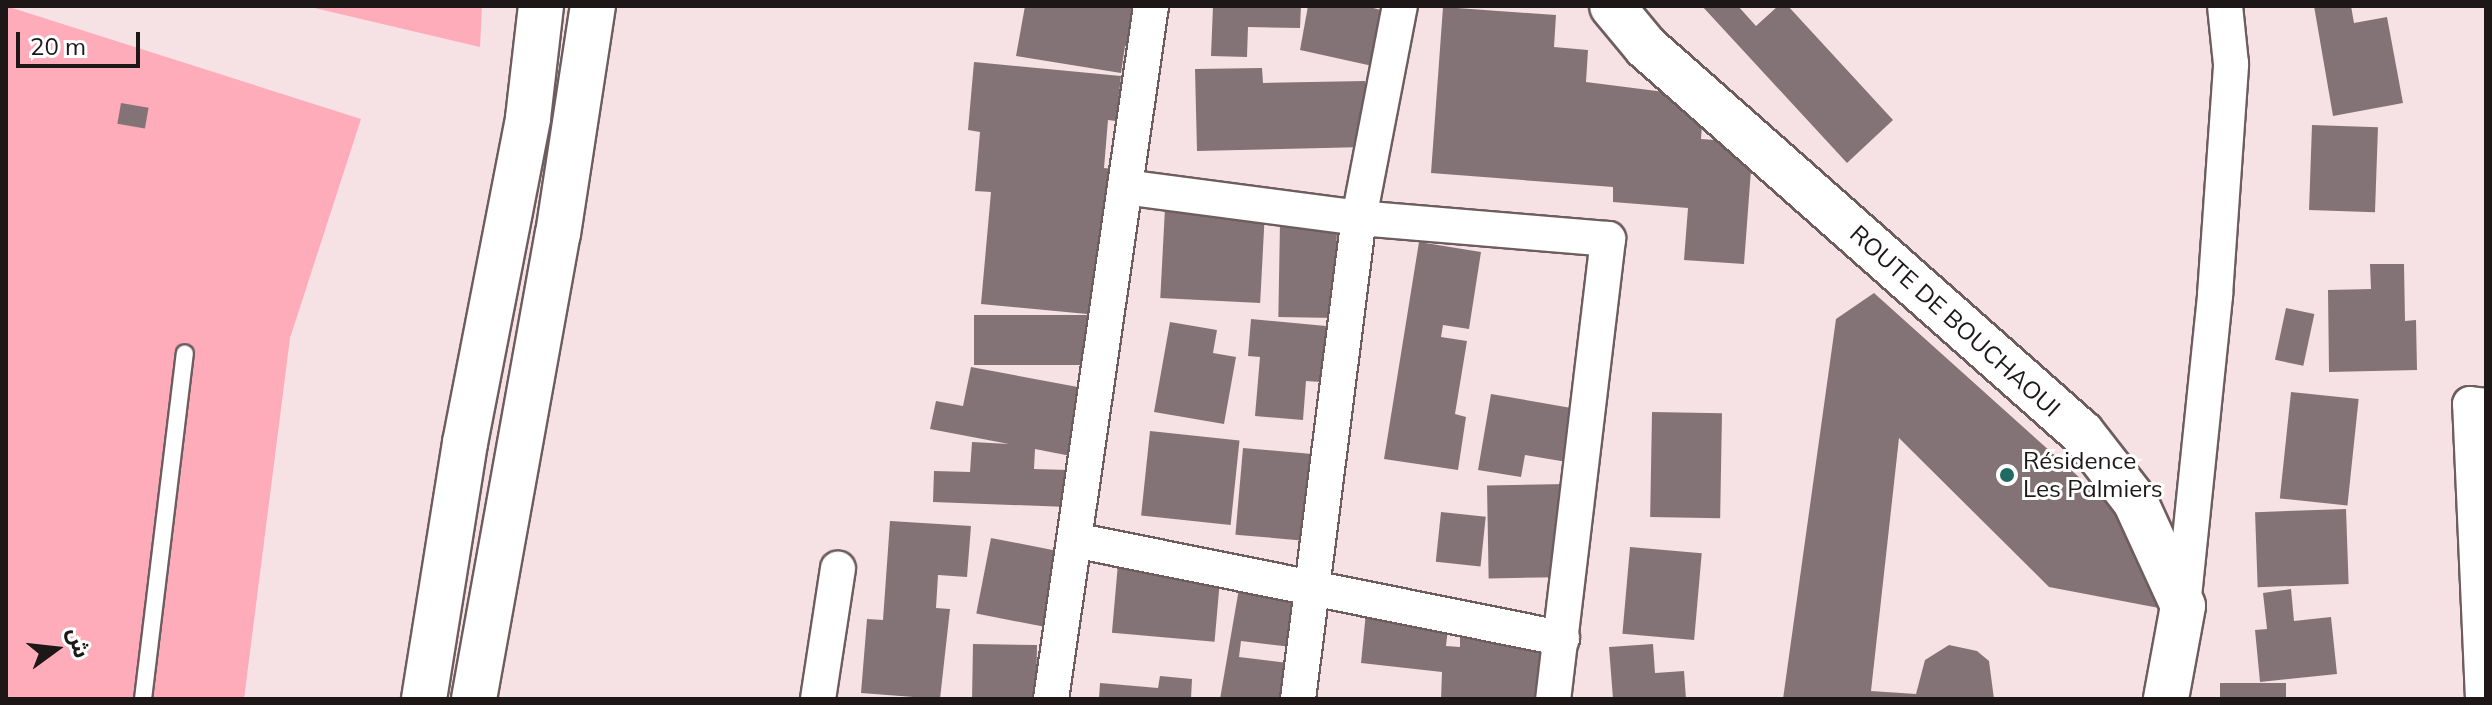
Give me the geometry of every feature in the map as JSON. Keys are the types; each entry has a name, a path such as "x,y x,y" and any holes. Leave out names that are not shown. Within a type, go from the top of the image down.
{"main road":[{"path":"424,699 465,443 528,118 541,6"},
{"path":"474,699 558,234 593,6"},
{"name":"ROUTE DE BOUCHAOUI","path":"1612,6 1646,47 2082,433 2135,501 2183,606"},
{"path":"2166,699 2183,606"}],"street":[{"path":"1051,699 1151,6"},
{"path":"1298,699 1359,218 1400,6"},
{"path":"2183,606 2230,79 2225,6"},
{"path":"1125,187 1359,218 1608,239 1553,699"},
{"path":"2483,699 2470,404 2486,406"},
{"path":"1074,540 1562,638"},
{"path":"818,699 838,569"}],"lane":[{"path":"143,699 185,354"}],"shaded area":[{"path":"6,6 361,119 290,338 244,699 6,699"},
{"path":"306,6 482,6 480,47"}],"building":[{"path":"1025,6 1149,6 1142,49 1125,46 1121,73 1016,56"},
{"path":"1213,6 1301,6 1300,28 1248,27 1247,57 1211,56"},
{"path":"1308,6 1366,6 1388,12 1377,67 1300,50"},
{"path":"1702,6 1738,6 1756,26 1778,6 1788,6 1893,120 1847,163"},
{"path":"2314,6 2351,6 2354,23 2387,17 2403,103 2333,116"},
{"path":"1443,7 1556,15 1554,47 1588,50 1586,82 1704,97 1701,139 1753,143 1744,264 1684,260 1688,208 1613,202 1613,187 1431,173"},
{"path":"974,62 1121,76 1116,121 1108,120 1104,168 1122,170 1108,316 981,304 991,192 975,191 980,132 968,130"},
{"path":"1262,68 1263,83 1365,81 1366,147 1197,151 1195,69"},
{"path":"121,103 149,108 145,129 117,124"},
{"path":"2312,125 2378,127 2375,212 2309,210"},
{"path":"1165,208 1265,213 1260,303 1160,298"},
{"path":"1280,222 1337,223 1335,318 1278,317"},
{"path":"1419,242 1481,252 1469,329 1443,325 1441,337 1467,341 1455,414 1466,417 1458,470 1384,459"},
{"path":"2370,264 2404,264 2405,321 2416,320 2417,370 2329,372 2328,290 2371,289"},
{"name":"Résidence Les Palmiers","path":"1874,293 2119,513 2143,552 2159,608 2049,587 1899,438 1871,691 1916,694 1925,660 1949,645 1977,651 1989,661 1994,699 1783,699 1836,319"},
{"path":"2286,308 2314,314 2303,366 2275,360"},
{"path":"974,315 1100,315 1100,365 974,365"},
{"path":"1251,319 1326,326 1321,382 1306,381 1303,420 1255,416 1260,357 1248,356"},
{"path":"1170,322 1217,330 1213,353 1236,357 1224,424 1154,412"},
{"path":"971,367 1099,391 1086,459 1035,449 1034,469 1069,470 1068,507 933,502 934,471 970,472 972,442 1009,444 930,429 936,401 963,406"},
{"path":"2291,392 2359,399 2347,506 2280,498"},
{"path":"1491,394 1594,412 1585,465 1525,455 1521,477 1478,470"},
{"path":"1652,412 1722,413 1720,518 1650,517"},
{"path":"1150,431 1240,440 1231,525 1141,516"},
{"path":"1243,448 1318,455 1310,541 1235,535"},
{"path":"1568,484 1570,577 1489,578 1487,485"},
{"path":"2346,509 2349,584 2258,587 2255,512"},
{"path":"1441,512 1486,517 1481,566 1436,562"},
{"path":"890,521 971,526 967,577 938,575 936,608 950,609 940,699 861,693 867,619 883,620"},
{"path":"991,538 1058,551 1043,627 976,614"},
{"path":"1630,547 1702,553 1694,640 1622,634"},
{"path":"1119,552 1222,561 1215,642 1112,633"},
{"path":"1242,571 1300,578 1292,647 1241,641 1239,657 1296,664 1292,699 1220,699"},
{"path":"2291,589 2294,621 2331,617 2337,674 2260,682 2255,630 2267,629 2263,593"},
{"path":"1368,592 1451,601 1446,646 1460,647 1460,618 1546,621 1558,699 1441,699 1442,672 1361,663"},
{"path":"973,644 1037,645 1036,699 972,699"},
{"path":"1653,644 1655,673 1684,671 1686,699 1613,699 1609,647"},
{"path":"1160,676 1192,679 1191,699 1099,699 1100,683 1158,688"},
{"path":"2220,683 2286,683 2286,699 2220,699"}],"place":[{"name":"Résidence Les Palmiers","path":"2007,475"}]}
